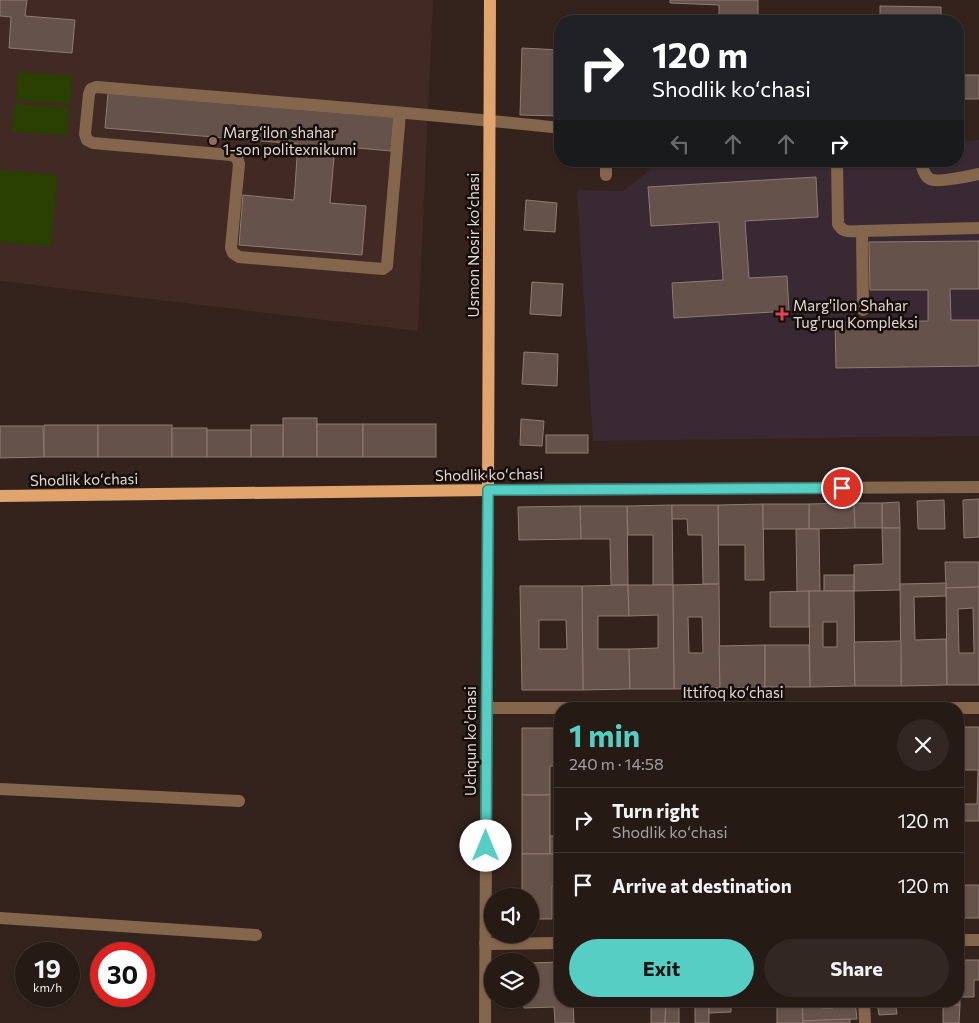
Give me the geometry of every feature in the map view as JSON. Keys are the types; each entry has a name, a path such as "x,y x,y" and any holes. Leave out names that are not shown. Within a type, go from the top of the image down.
{"main road":[{"name":"Usmon Nosir ko‘chasi","path":"488,490 490,0"},
{"name":"Shodlik koʻchasi","path":"0,496 488,490"}],"street":[{"path":"400,112 387,266 383,269 239,256 233,253 231,248 237,158 231,155 93,143 87,140 85,134 88,94 91,89 96,87 400,112 554,127"},
{"path":"606,167 606,175"},
{"path":"837,167 838,224 840,229 844,231 979,228"},
{"path":"922,167 926,177 930,180 979,174"},
{"path":"862,230 863,310"},
{"name":"Shodlik koʻchasi","path":"488,490 979,487"},
{"name":"Uchqun ko'chasi","path":"485,1023 488,490"},
{"name":"Ittifoq koʻchasi","path":"486,708 554,708"},
{"name":"Ittifoq koʻchasi","path":"964,708 979,708"},
{"path":"0,789 239,800"},
{"path":"0,918 256,935"},
{"path":"964,940 979,940"},
{"path":"485,944 554,943"},
{"path":"864,1007 865,1023"}],"shaded area":[{"name":"Margʻilon shahar 1-son politexnikumi","path":"0,0 433,0 418,331 0,281"},
{"name":"Marg'ilon Shahar Tug'ruq Kompleksi","path":"979,140 979,436 593,441 577,190 623,191 653,167 964,167 964,141"}],"green space":[{"path":"18,72 72,76 70,104 16,100"},
{"path":"15,104 69,108 67,135 12,131"},
{"path":"0,170 57,175 51,246 0,242"}],"building":[{"path":"0,0 27,0 25,16 75,20 72,53 9,48 11,17 0,16"},
{"path":"670,0 758,0 758,15 719,15 719,5 670,3"},
{"path":"880,6 941,7 941,15 880,15"},
{"path":"522,48 554,50 554,116 520,115"},
{"path":"964,75 979,75 979,99 964,99"},
{"path":"108,93 394,117 391,151 335,146 330,203 366,206 362,255 239,245 243,195 294,200 298,144 105,128"},
{"path":"816,177 818,217 745,221 749,278 787,276 789,311 674,318 672,283 723,280 719,222 651,226 648,187"},
{"path":"526,200 557,203 555,232 524,230"},
{"path":"979,241 979,289 950,289 951,320 979,320 979,366 836,368 835,322 928,321 928,290 870,290 869,242"},
{"path":"532,282 563,284 561,316 530,314"},
{"path":"524,352 558,354 557,386 522,384"},
{"path":"283,418 317,418 317,457 283,457"},
{"path":"521,419 544,421 542,446 520,445"},
{"path":"317,424 363,424 363,457 317,457"},
{"path":"363,424 436,424 436,457 363,457"},
{"path":"44,425 98,425 98,457 44,457"},
{"path":"98,425 172,425 172,457 98,457"},
{"path":"251,425 283,425 283,457 251,457"},
{"path":"0,426 43,426 44,457 0,458"},
{"path":"172,428 207,428 207,457 172,457"},
{"path":"207,430 251,430 251,457 207,457"},
{"path":"546,435 588,435 588,453 546,453"},
{"path":"979,499 979,537 964,538 963,500"},
{"path":"944,500 945,529 918,529 917,501"},
{"path":"899,502 900,528 882,528 882,503"},
{"path":"854,503 855,528 809,529 809,504"},
{"path":"854,503 882,503 882,528 855,528"},
{"path":"763,504 764,580 745,580 745,545 718,545 718,505"},
{"path":"763,504 809,504 809,529 763,529"},
{"path":"672,505 673,585 653,585 653,535 628,535 627,506"},
{"path":"672,505 718,505 719,584 703,584 702,535 688,535 687,519 672,519"},
{"path":"580,506 627,506 628,585 611,585 610,539 581,539"},
{"path":"580,506 581,539 519,540 518,507"},
{"path":"882,528 900,528 900,590 854,591 854,565 883,564"},
{"path":"796,529 819,529 820,591 797,592"},
{"path":"945,562 979,562 979,587 946,588"},
{"path":"824,575 854,575 854,591 824,591"},
{"path":"946,583 946,596 914,597 915,640 946,639 947,685 901,686 900,584"},
{"path":"719,584 720,688 674,689 673,585","holes":["688,617 702,617 703,653 689,653"]},
{"path":"628,585 629,616 598,616 598,649 629,649 630,689 583,690 582,586"},
{"path":"628,585 673,585 674,689 630,689 629,649 658,648 658,615 629,616"},
{"path":"520,586 582,586 583,690 522,690","holes":["539,620 566,620 567,649 539,649"]},
{"path":"979,587 979,685 947,685 946,588","holes":["973,608 974,653 959,653 958,609"]},
{"path":"809,591 854,591 855,686 810,687","holes":["823,622 837,622 837,647 823,647"]},
{"path":"809,591 809,627 770,627 770,592"},
{"path":"901,641 901,686 855,686 854,642"},
{"path":"765,645 765,687 720,688 719,646"},
{"path":"765,645 809,645 810,687 765,687"},
{"path":"964,727 979,727 979,821 964,821 964,804 977,804 978,770 964,770"},
{"path":"522,728 554,728 554,766 550,766 550,795 522,795"},
{"path":"522,795 550,795 550,854 522,854"},
{"path":"550,836 554,836 554,854 550,854"},
{"path":"522,854 554,854 552,919 539,919 539,888 522,888"},
{"path":"964,885 979,885 979,918 964,918"},
{"path":"964,960 979,960 979,980 974,980 974,997 964,997"},
{"path":"554,962 554,1007 539,1008 539,963"},
{"path":"554,1007 573,1007 574,1023 555,1023"},
{"path":"651,1007 666,1007 665,1023 651,1023"},
{"path":"666,1007 679,1007 679,1023 665,1023"},
{"path":"695,1007 709,1007 709,1023 695,1023"},
{"path":"709,1007 731,1007 731,1012 709,1013"},
{"path":"777,1007 802,1007 803,1023 777,1023"},
{"path":"802,1007 856,1007 857,1019 803,1021"},
{"path":"878,1007 896,1007 897,1014 879,1015"},
{"path":"943,1007 960,1007 959,1023 943,1023"},
{"path":"850,1019 850,1023 803,1023 803,1021"}],"place":[{"name":"Margʻilon shahar 1-son politexnikumi","path":"213,141"},
{"name":"Marg'ilon Shahar Tug'ruq Kompleksi","path":"782,314"}],"route":[{"path":"486,846 488,490 842,488"}]}
